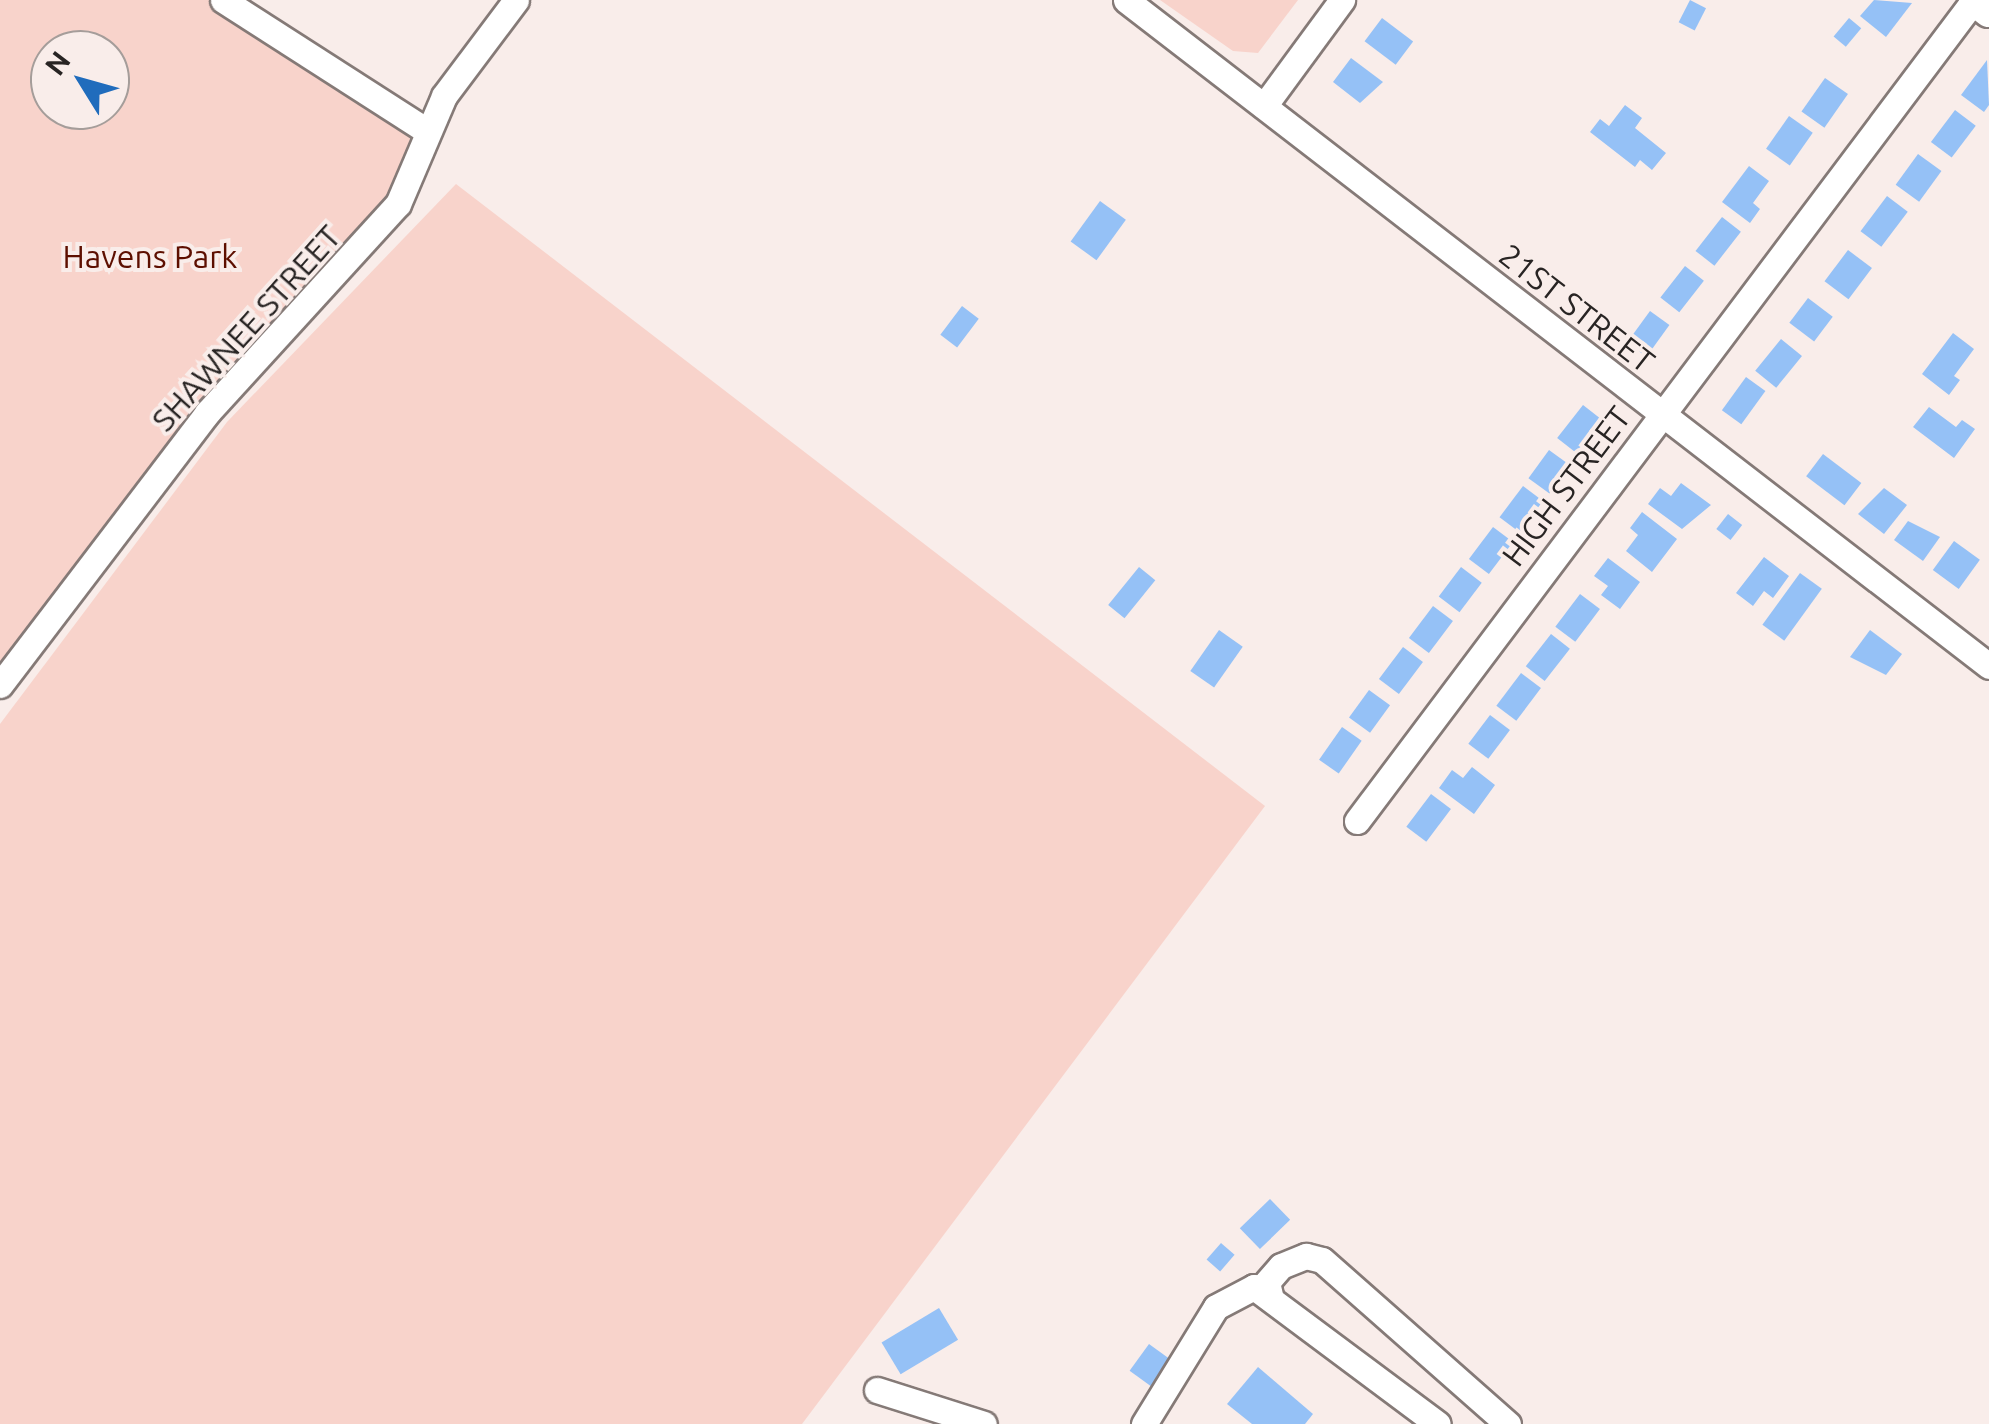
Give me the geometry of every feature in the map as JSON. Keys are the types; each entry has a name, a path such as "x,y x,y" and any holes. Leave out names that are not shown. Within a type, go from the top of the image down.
{"main road":[{"path":"1974,0 1989,11"}],"street":[{"path":"222,0 426,131"},
{"name":"SHAWNEE STREET","path":"0,685 207,413 398,204 444,96 516,0"},
{"name":"21ST STREET","path":"1126,0 1989,666"},
{"path":"1264,106 1342,0"},
{"name":"HIGH STREET","path":"1357,822 1974,0"},
{"path":"1270,1294 1267,1282 1281,1266 1306,1256 1322,1260 1508,1424"},
{"path":"1144,1424 1216,1307 1254,1287 1270,1294 1438,1424"},
{"path":"877,1390 984,1424"}],"green space":[{"name":"Havens Park","path":"0,0 223,0 427,131 420,162 0,685"},
{"path":"1160,0 1298,0 1258,53 1233,51"},
{"path":"456,184 1265,806 802,1424 0,1424 0,724 227,422"}],"building":[{"path":"1690,0 1706,8 1695,30 1679,22"},
{"path":"1874,0 1912,3 1886,37 1860,16"},
{"path":"1382,18 1413,41 1396,65 1365,41"},
{"path":"1849,18 1861,28 1846,47 1834,36"},
{"path":"1351,58 1383,82 1360,103 1333,82"},
{"path":"1987,60 1989,105 1984,112 1961,95"},
{"path":"1825,78 1848,94 1824,128 1801,112"},
{"path":"1625,105 1642,118 1635,128 1666,153 1652,170 1640,160 1635,167 1590,132 1600,119 1609,126"},
{"path":"1955,110 1976,126 1952,158 1931,142"},
{"path":"1789,116 1813,133 1790,165 1766,149"},
{"path":"1918,154 1941,171 1919,202 1896,185"},
{"path":"1749,166 1769,181 1753,203 1760,209 1750,223 1722,202"},
{"path":"1887,196 1908,212 1881,247 1861,231"},
{"path":"1100,201 1126,220 1096,260 1071,241"},
{"path":"1722,217 1741,232 1714,266 1696,251"},
{"path":"1848,250 1872,268 1848,299 1825,281"},
{"path":"1685,266 1704,281 1679,312 1660,298"},
{"path":"1808,298 1833,317 1814,341 1789,323"},
{"path":"962,306 979,319 957,347 940,335"},
{"path":"1650,311 1669,325 1646,357 1627,343"},
{"path":"1953,333 1974,349 1954,376 1960,380 1949,395 1922,374"},
{"path":"1781,339 1802,356 1776,388 1755,371"},
{"path":"1746,377 1765,391 1741,424 1722,410"},
{"path":"1583,405 1602,420 1576,453 1557,438"},
{"path":"1929,407 1956,427 1962,420 1975,429 1954,458 1913,427"},
{"path":"1549,450 1570,465 1549,494 1528,478"},
{"path":"1823,454 1861,483 1844,505 1806,476"},
{"path":"1681,483 1711,505 1682,529 1648,504 1660,488 1671,496"},
{"path":"1523,486 1543,501 1519,532 1500,517"},
{"path":"1884,488 1907,505 1884,534 1858,514"},
{"path":"1642,512 1677,539 1652,572 1626,551 1638,535 1630,528"},
{"path":"1728,514 1742,525 1730,540 1716,529"},
{"path":"1908,521 1940,537 1923,561 1894,540"},
{"path":"1493,527 1513,542 1489,574 1469,559"},
{"path":"1954,541 1980,560 1959,589 1933,570"},
{"path":"1764,557 1789,576 1773,598 1764,591 1753,606 1736,593"},
{"path":"1608,558 1640,582 1620,609 1601,595 1608,586 1594,576"},
{"path":"1139,567 1155,580 1124,618 1108,605"},
{"path":"1461,567 1482,583 1459,612 1439,597"},
{"path":"1800,573 1822,589 1784,641 1762,625"},
{"path":"1580,594 1600,609 1575,642 1555,627"},
{"path":"1433,606 1453,621 1429,653 1409,638"},
{"path":"1219,630 1243,647 1214,688 1190,671"},
{"path":"1870,630 1902,654 1886,675 1850,657"},
{"path":"1551,634 1570,649 1545,681 1526,666"},
{"path":"1403,647 1423,662 1399,694 1379,679"},
{"path":"1521,673 1541,688 1516,721 1496,706"},
{"path":"1369,690 1390,705 1370,733 1349,718"},
{"path":"1490,715 1510,730 1488,759 1468,744"},
{"path":"1342,727 1362,741 1339,774 1319,760"},
{"path":"1472,767 1495,785 1474,814 1439,788 1452,770 1463,778"},
{"path":"1431,794 1451,809 1426,842 1406,827"},
{"path":"1270,1199 1290,1220 1260,1249 1240,1228"},
{"path":"1221,1243 1235,1255 1220,1271 1207,1260"},
{"path":"939,1308 958,1340 901,1374 882,1343"},
{"path":"1149,1344 1175,1363 1155,1390 1130,1371"},
{"path":"1258,1367 1313,1414 1305,1424 1252,1424 1227,1404"}]}
